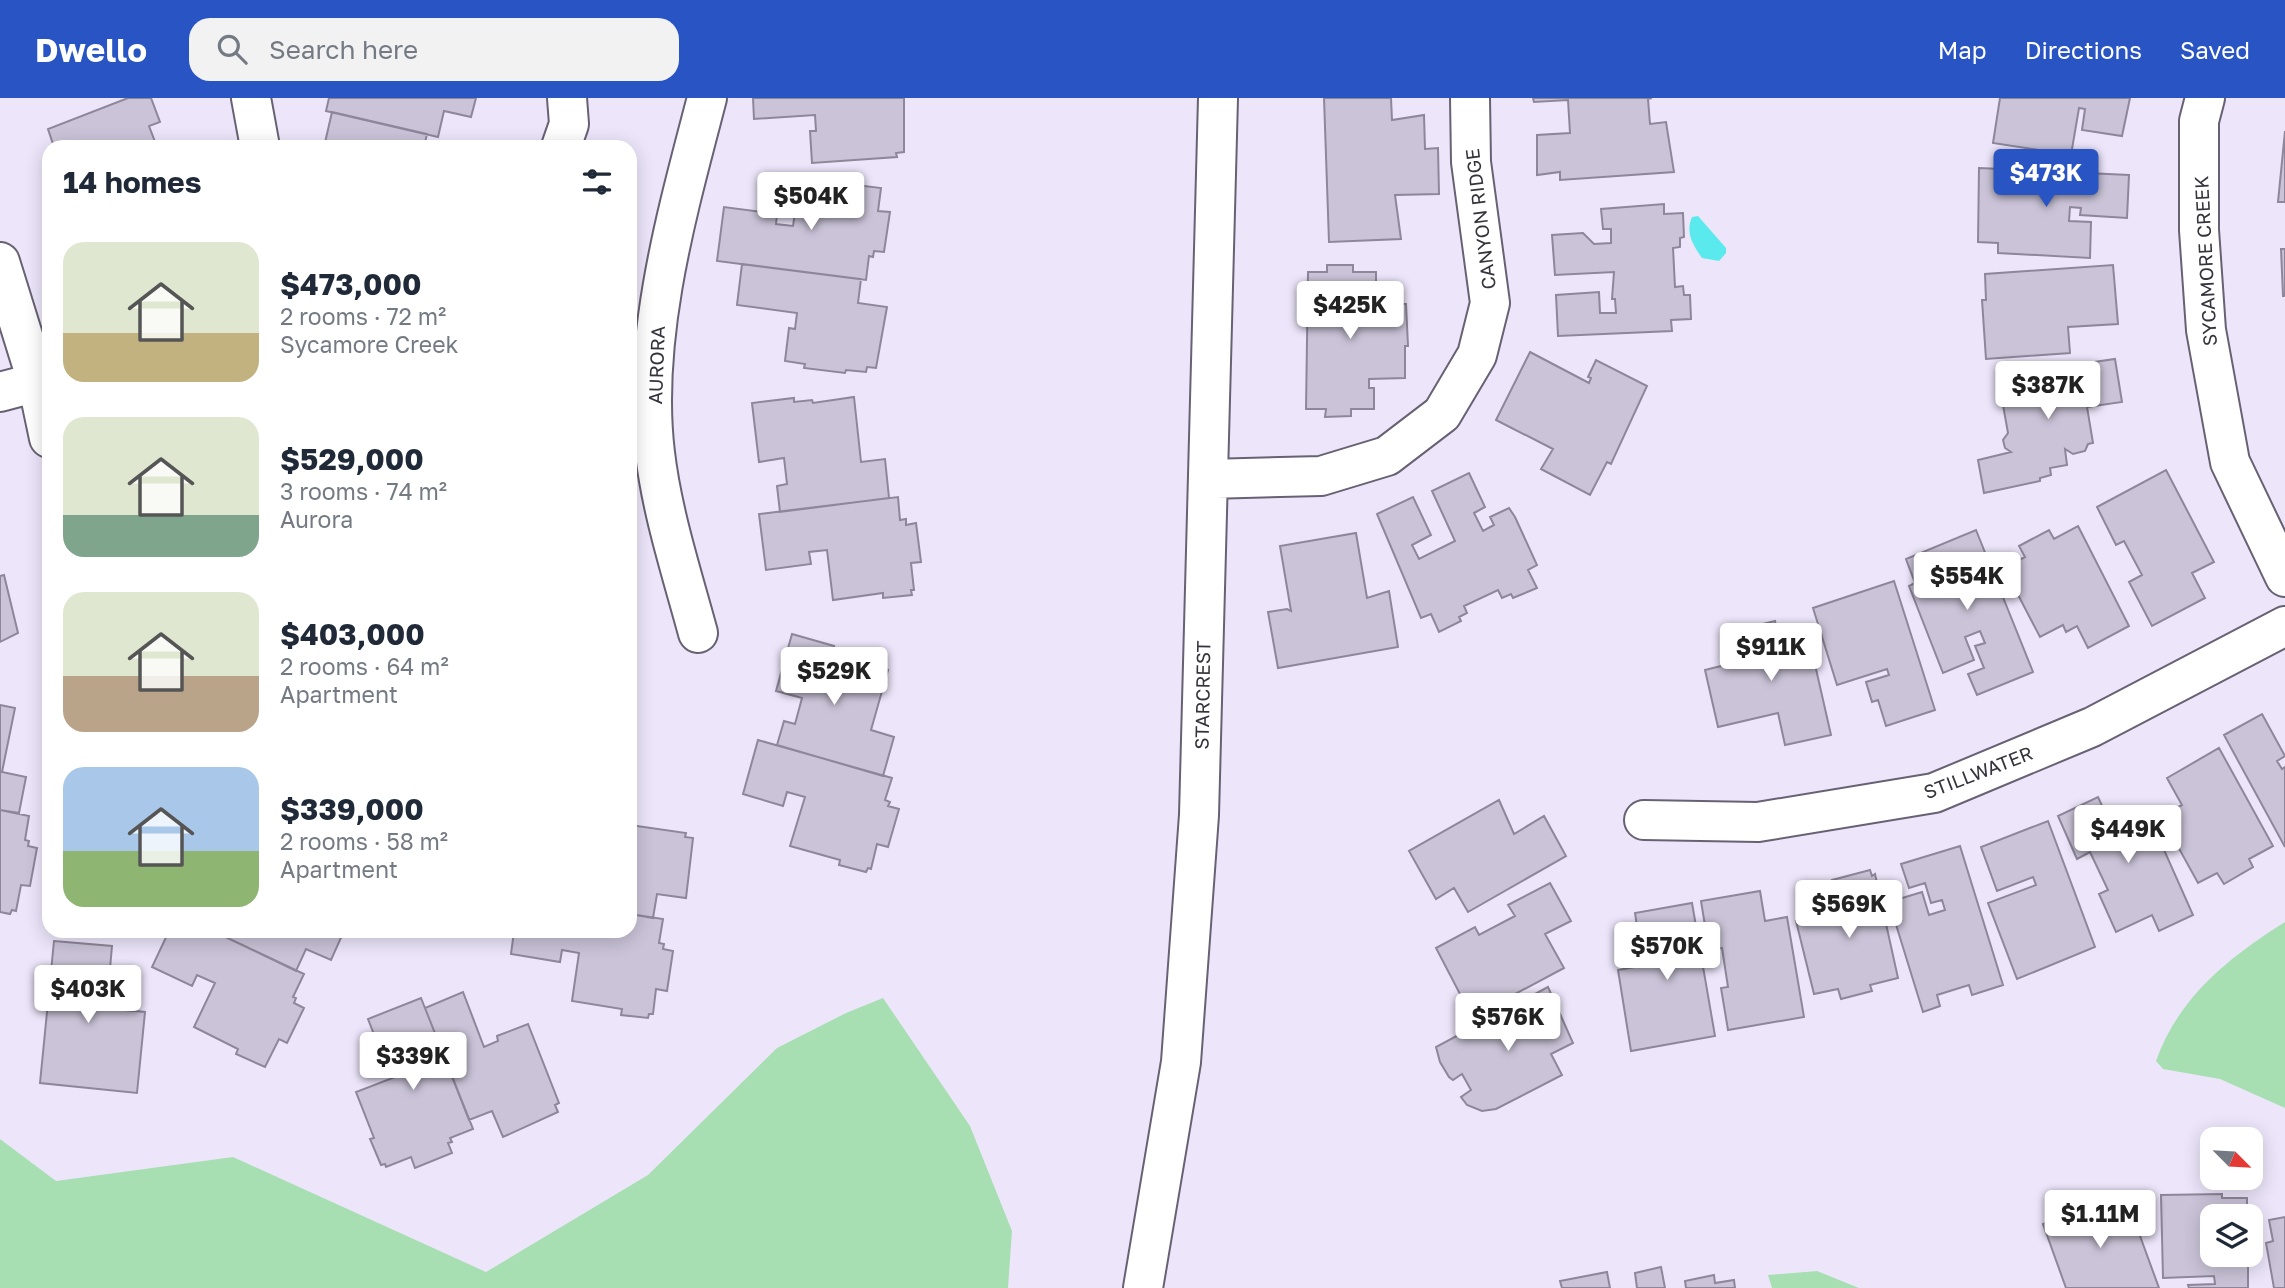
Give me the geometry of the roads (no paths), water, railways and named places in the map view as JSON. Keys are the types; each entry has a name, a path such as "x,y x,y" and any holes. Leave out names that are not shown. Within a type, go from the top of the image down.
{"street":[{"path":"251,98 259,140"},
{"path":"563,140 569,124 567,98"},
{"name":"AURORA","path":"698,633 674,548 655,452 654,341 682,194 707,98"},
{"name":"STARCREST","path":"1143,1288 1181,1062 1199,815 1218,98"},
{"name":"CANYON RIDGE","path":"1208,480 1321,476 1387,456 1442,414 1477,355 1490,303 1471,162 1469,98"},
{"name":"SYCAMORE CREEK","path":"2205,98 2199,121 2199,230 2206,330 2230,462 2285,578"},
{"path":"0,262 42,377"},
{"path":"0,392 42,380"},
{"name":"STILLWATER","path":"1644,820 1758,822 1934,793 2092,727 2285,626"}]}
